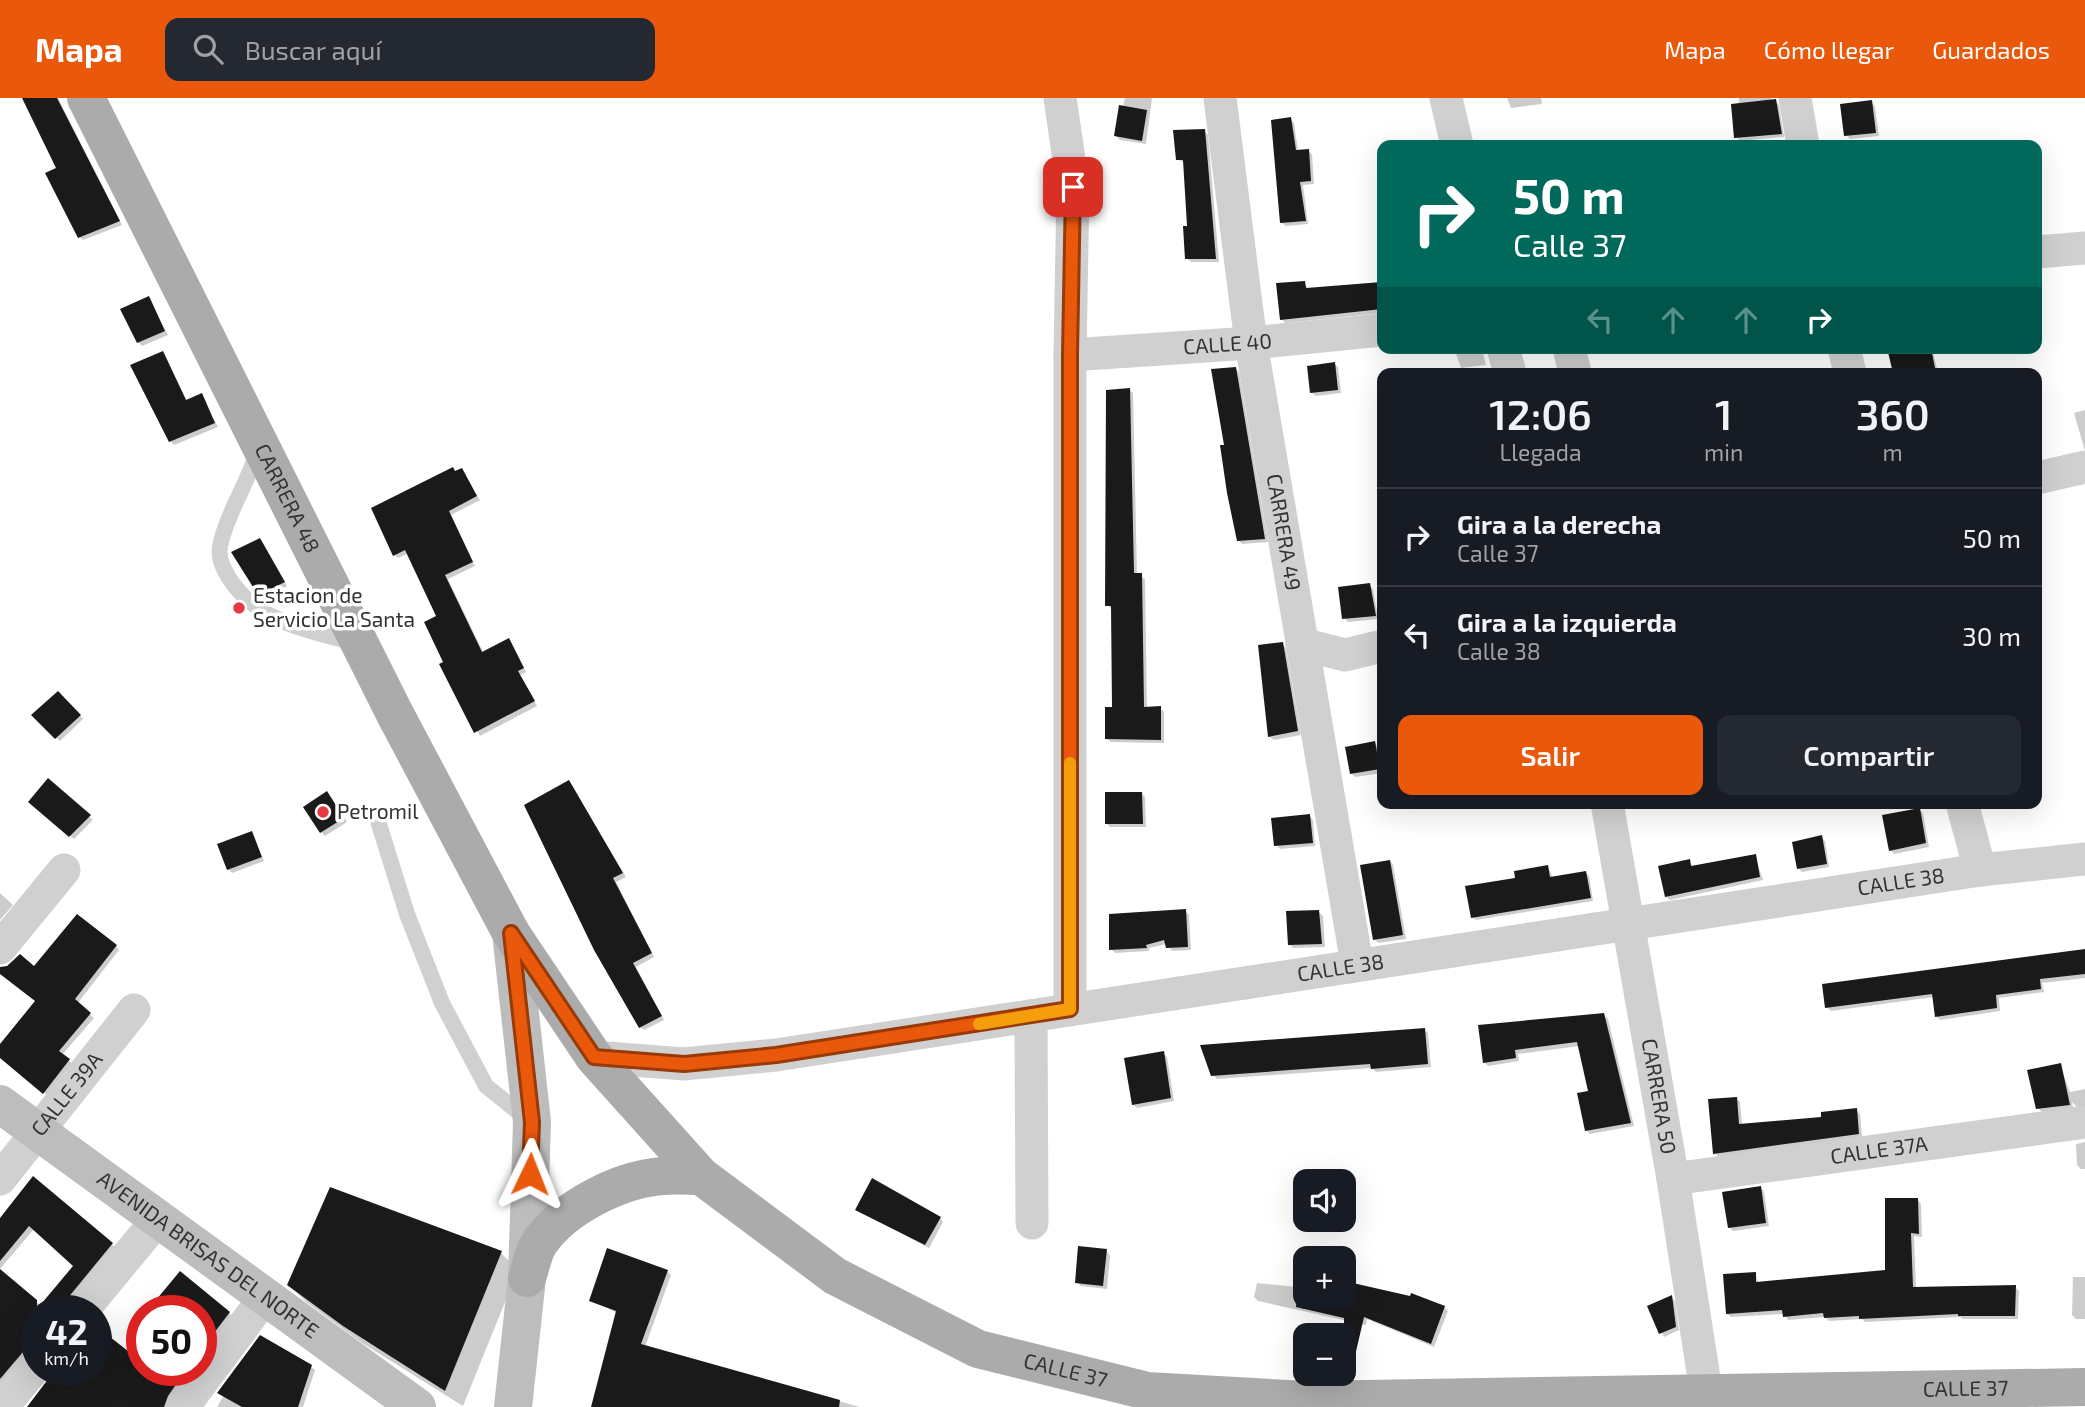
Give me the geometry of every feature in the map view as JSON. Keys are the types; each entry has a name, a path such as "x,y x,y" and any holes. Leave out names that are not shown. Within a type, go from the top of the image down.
{"main road":[{"name":"CARRERA 48","path":"86,98 360,644 511,933"},
{"name":"CALLE 37","path":"511,933 594,1057 701,1176 835,1276 978,1349 1146,1399 1306,1400 1706,1391 2085,1387"},
{"path":"527,1278 538,1245 555,1225 589,1202 637,1180 663,1175 701,1176"}],"street":[{"path":"1060,98 1073,187 1070,355 1070,1009"},
{"name":"CARRERA 49","path":"1220,98 1251,343 1357,964"},
{"path":"1446,98 1456,140"},
{"path":"1794,98 1802,140"},
{"path":"2042,252 2085,248"},
{"name":"CALLE 40","path":"1070,355 1251,343 1377,330"},
{"path":"2042,477 2085,467"},
{"path":"1302,644 1345,655 1377,647"},
{"name":"CARRERA 50","path":"1608,809 1673,1180 1706,1391"},
{"path":"1964,809 1980,870"},
{"name":"CALLE 38","path":"594,1057 684,1064 776,1055 1980,870 2085,859"},
{"path":"0,948 64,870"},
{"path":"511,933 532,1122 527,1278 513,1407"},
{"name":"CALLE 39A","path":"0,1179 134,1010"},
{"path":"1031,1016 1032,1223"},
{"name":"AVENIDA BRISAS DEL NORTE","path":"0,1104 417,1407"},
{"name":"CALLE 37A","path":"1673,1180 2085,1122"},
{"path":"95,1295 158,1219"},
{"path":"183,1407 265,1297"},
{"path":"2,1407 21,1384"}],"lane":[{"path":"260,443 246,486 220,544 220,563 236,588 255,609 288,623 360,644"},
{"path":"378,821 407,914 442,1003 486,1086 532,1122"}],"building":[{"path":"22,98 57,98 120,221 78,238 45,173 56,168"},
{"path":"1776,99 1782,134 1734,138 1731,104"},
{"path":"1872,100 1876,133 1844,136 1840,104"},
{"path":"1119,105 1147,110 1142,141 1114,136"},
{"path":"1291,117 1296,150 1309,149 1311,181 1300,182 1306,221 1280,223 1271,120"},
{"path":"1205,129 1216,259 1185,259 1183,226 1187,226 1183,160 1176,160 1173,130"},
{"path":"1305,281 1306,288 1377,282 1377,310 1280,320 1276,283"},
{"path":"149,296 165,331 137,343 120,309"},
{"path":"163,351 186,400 202,393 215,423 169,442 130,365"},
{"path":"1888,354 1932,354 1935,368 1892,368"},
{"path":"1335,362 1338,390 1310,393 1307,366"},
{"path":"1236,367 1265,539 1237,541 1227,493 1220,445 1224,445 1211,369"},
{"path":"1130,388 1134,573 1142,573 1144,707 1161,706 1161,740 1105,739 1105,707 1112,707 1111,606 1105,606 1106,390"},
{"path":"453,467 455,471 462,468 477,496 449,511 473,562 445,575 482,652 509,638 524,668 518,671 535,701 474,733 439,664 443,662 424,622 436,616 405,550 393,556 371,508"},
{"path":"260,538 285,582 258,595 231,552"},
{"path":"1370,583 1376,616 1342,619 1338,587"},
{"path":"1283,642 1298,731 1268,737 1258,645"},
{"path":"58,691 81,715 55,739 31,715"},
{"path":"1375,741 1377,770 1350,774 1345,747"},
{"path":"48,778 91,815 69,837 28,802"},
{"path":"569,780 623,873 613,878 652,953 633,963 662,1016 639,1028 594,950 524,805"},
{"name":"Petromil","path":"327,791 344,818 320,833 303,807"},
{"path":"1105,792 1142,792 1143,824 1105,824"},
{"path":"1920,809 1926,843 1889,851 1882,815"},
{"path":"1310,814 1313,843 1274,846 1271,818"},
{"path":"252,831 262,857 227,870 217,844"},
{"path":"1822,835 1827,864 1797,869 1792,842"},
{"path":"1756,854 1760,877 1665,897 1658,866 1690,859 1691,866"},
{"path":"1390,860 1403,935 1373,940 1360,865"},
{"path":"1548,865 1550,877 1586,871 1591,898 1471,918 1465,886 1515,878 1514,871"},
{"path":"1186,909 1188,947 1166,948 1164,940 1146,945 1147,948 1109,950 1109,914"},
{"path":"1319,910 1322,944 1288,945 1286,911"},
{"path":"77,914 117,945 75,999 91,1013 59,1051 70,1059 43,1094 0,1058 0,1044 35,1001 0,974 0,967 7,966 20,954 34,966"},
{"path":"2085,949 2085,974 2040,979 2041,989 1996,995 1997,1008 1935,1017 1932,994 1825,1008 1822,984"},
{"path":"1604,1013 1631,1123 1585,1131 1577,1093 1588,1091 1577,1042 1515,1050 1516,1058 1483,1063 1478,1025"},
{"path":"1425,1028 1428,1064 1371,1069 1370,1064 1211,1076 1200,1045"},
{"path":"1164,1051 1171,1098 1132,1105 1124,1058"},
{"path":"2061,1063 2070,1105 2036,1109 2027,1070"},
{"path":"1737,1097 1739,1124 1821,1117 1821,1112 1857,1108 1859,1134 1713,1154 1708,1099"},
{"path":"33,1176 113,1243 70,1295 49,1295 73,1266 29,1226 0,1261 0,1218"},
{"path":"872,1178 941,1217 925,1245 855,1210"},
{"path":"1761,1186 1766,1223 1728,1228 1722,1192"},
{"path":"330,1187 502,1251 445,1391 343,1326 287,1285"},
{"path":"1885,1198 1918,1198 1919,1234 1911,1233 1913,1287 2016,1285 2015,1316 1958,1314 1859,1319 1859,1316 1824,1318 1823,1313 1783,1317 1782,1310 1726,1314 1723,1274 1756,1272 1756,1282 1885,1270"},
{"path":"1078,1246 1107,1249 1103,1286 1075,1283"},
{"path":"607,1248 668,1270 641,1344 840,1400 839,1407 591,1407 616,1311 589,1301"},
{"path":"0,1269 31,1295 21,1295 21,1354 0,1379"},
{"path":"180,1271 209,1295 160,1295"},
{"path":"1356,1284 1410,1296 1411,1293 1445,1306 1431,1344 1364,1317 1356,1351 1356,1323 1344,1323 1344,1318 1305,1309 1356,1309"},
{"path":"1672,1295 1676,1327 1659,1334 1647,1306"},
{"path":"217,1301 230,1312 217,1329"},
{"path":"260,1335 312,1365 298,1407 242,1407 217,1393"},
{"path":"112,1339 126,1349 126,1386 175,1386 164,1407 27,1407 43,1386 112,1386"}],"slow traffic":[{"path":"979,1024 1070,1009 1070,763"}],"place":[{"name":"Estacion de Servicio La Santa","path":"239,608"},
{"name":"Petromil","path":"323,812"}],"route":[{"path":"530,1174 532,1122 511,933 594,1057 684,1064 776,1055 1070,1009 1070,355 1073,187"}]}
